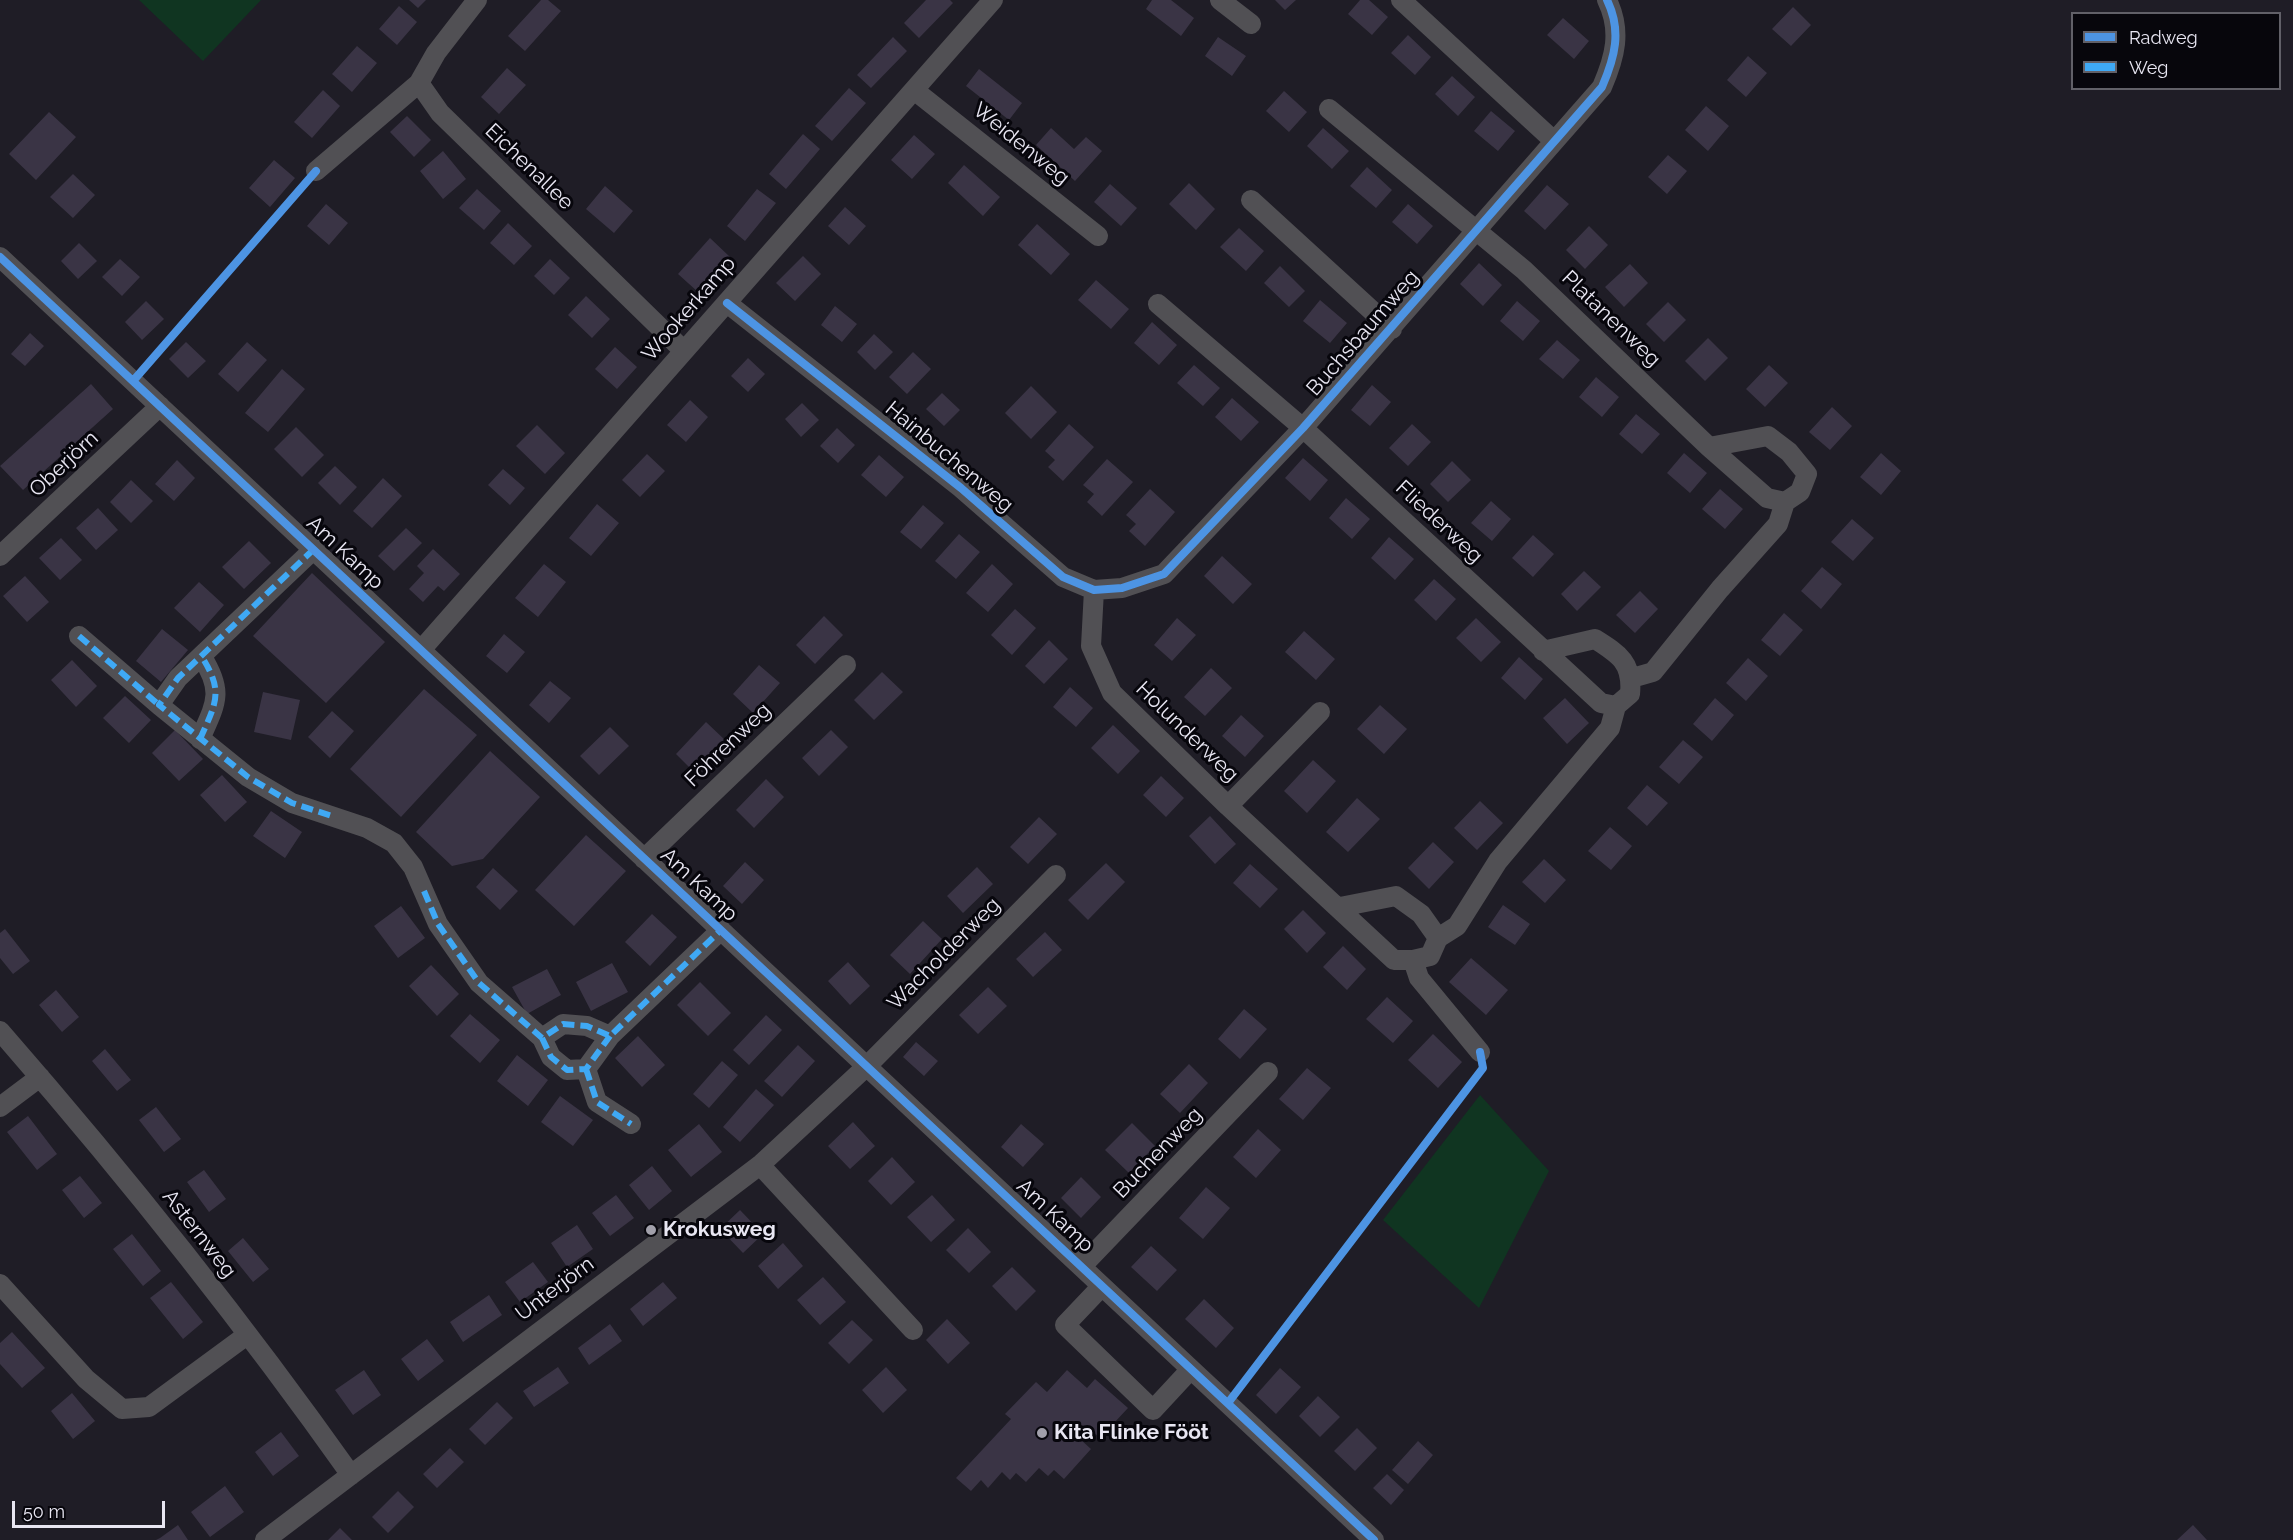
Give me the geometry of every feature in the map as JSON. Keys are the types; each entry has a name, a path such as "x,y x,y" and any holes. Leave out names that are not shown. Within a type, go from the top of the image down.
{"street":[{"path":"316,171 419,83 436,53 477,0"},
{"name":"Wookerkamp","path":"421,650 993,0"},
{"path":"1220,0 1251,24"},
{"path":"1401,0 1554,141"},
{"name":"Buchsbaumweg","path":"1164,574 1303,428 1602,87 1613,61 1616,37 1614,13 1607,0"},
{"name":"Eichenallee","path":"419,83 440,113 684,351"},
{"name":"Weidenweg","path":"914,90 1098,236"},
{"path":"1329,109 1475,231"},
{"name":"Buchsbaumweg","path":"1251,200 1392,329"},
{"name":"Platanenweg","path":"1475,231 1524,270 1709,447 1767,498 1785,502"},
{"name":"Am Kamp","path":"0,257 1374,1540"},
{"name":"Hainbuchenweg","path":"727,303 962,488 1063,576 1094,590 1122,588 1164,574"},
{"path":"1158,304 1303,428"},
{"name":"Oberjörn","path":"0,556 160,406"},
{"name":"Fliederweg","path":"1303,428 1601,704 1616,706"},
{"path":"1632,678 1653,672 1720,589 1778,524 1785,502 1800,492 1807,474 1789,452 1768,436 1709,447"},
{"path":"159,705 178,678 314,549"},
{"name":"Holunderweg","path":"1094,590 1091,646 1112,693 1228,806 1340,907 1394,960 1413,960"},
{"path":"79,636 248,777 292,803 367,828 394,843 413,867 438,924 479,983 542,1038 551,1057 567,1070 586,1069"},
{"path":"1479,1052 1419,978 1413,960 1430,956 1438,938 1457,926 1498,861 1610,728 1616,706 1630,694 1632,678 1619,654 1594,639 1543,651"},
{"path":"200,739 217,693 212,673 202,657"},
{"name":"Föhrenweg","path":"644,859 846,665"},
{"name":"Holunderweg","path":"1228,806 1320,712"},
{"name":"Wacholderweg","path":"867,1066 1056,875"},
{"path":"1340,907 1396,896 1421,914 1438,938"},
{"path":"586,1069 610,1036 722,930"},
{"path":"542,1038 563,1024 587,1026 610,1036"},
{"name":"Asternweg","path":"0,1031 148,1207 306,1411 351,1474"},
{"name":"Unterjörn","path":"266,1540 760,1165 867,1066"},
{"path":"586,1069 597,1102 631,1124"},
{"name":"Buchenweg","path":"1082,1266 1268,1072"},
{"path":"0,1107 40,1077"},
{"path":"760,1165 913,1330"},
{"path":"0,1284 86,1378 122,1409 148,1407 247,1335"},
{"path":"1102,1286 1065,1325 1153,1410 1191,1369"}],"green space":[{"path":"139,0 261,0 203,61"},
{"path":"1480,1095 1549,1171 1479,1308 1383,1220"}],"building":[{"path":"409,0 426,0 418,8"},
{"path":"541,0 548,0 561,11 525,51 508,36"},
{"path":"926,0 950,0 953,3 919,38 904,23"},
{"path":"1152,0 1171,0 1194,18 1181,36 1146,9"},
{"path":"1275,0 1296,0 1285,10"},
{"path":"1360,0 1369,0 1388,17 1372,35 1348,14"},
{"path":"399,6 417,22 397,45 379,29"},
{"path":"1793,7 1811,25 1791,46 1772,29"},
{"path":"1563,18 1589,41 1574,59 1547,35"},
{"path":"1408,35 1431,57 1415,75 1391,53"},
{"path":"893,37 907,51 871,88 857,75"},
{"path":"1218,37 1246,56 1232,76 1205,56"},
{"path":"357,46 377,63 352,92 332,74"},
{"path":"1748,56 1767,73 1746,97 1727,80"},
{"path":"507,68 526,85 499,114 481,97"},
{"path":"979,69 1022,103 1009,120 966,86"},
{"path":"1452,76 1475,97 1458,116 1435,94"},
{"path":"849,88 866,103 832,141 815,126"},
{"path":"323,90 340,106 312,138 294,122"},
{"path":"1284,91 1307,112 1289,132 1266,111"},
{"path":"1706,106 1729,126 1708,151 1685,130"},
{"path":"1491,111 1515,131 1498,151 1474,131"},
{"path":"49,112 76,137 36,180 9,154"},
{"path":"407,116 431,140 414,157 390,132"},
{"path":"1051,128 1074,149 1086,137 1102,151 1075,181 1036,145"},
{"path":"1323,128 1349,151 1332,169 1307,146"},
{"path":"803,134 820,149 786,189 769,174"},
{"path":"914,135 935,154 912,179 891,160"},
{"path":"443,151 466,179 443,199 420,171"},
{"path":"1668,155 1687,171 1667,194 1648,177"},
{"path":"274,160 295,178 270,207 249,188"},
{"path":"964,165 1000,197 983,216 948,183"},
{"path":"1367,167 1392,190 1376,208 1350,186"},
{"path":"73,174 95,195 73,218 50,197"},
{"path":"1189,183 1215,209 1196,230 1169,204"},
{"path":"1110,184 1137,208 1121,226 1094,202"},
{"path":"1547,185 1569,204 1545,230 1524,211"},
{"path":"605,186 633,211 614,233 586,209"},
{"path":"477,189 501,211 484,230 459,208"},
{"path":"757,189 776,203 745,241 727,226"},
{"path":"326,204 348,223 329,245 307,226"},
{"path":"1408,204 1433,226 1417,244 1392,222"},
{"path":"845,207 866,226 849,245 828,226"},
{"path":"508,223 532,246 514,265 490,243"},
{"path":"1037,224 1070,254 1051,275 1018,245"},
{"path":"1589,226 1608,245 1585,269 1566,250"},
{"path":"1239,228 1264,251 1246,271 1220,247"},
{"path":"710,238 730,257 698,292 678,274"},
{"path":"79,243 97,261 78,279 61,261"},
{"path":"803,256 821,274 795,301 776,283"},
{"path":"120,259 140,277 122,296 102,277"},
{"path":"550,259 570,278 554,295 534,276"},
{"path":"1479,263 1502,285 1483,306 1460,284"},
{"path":"1630,264 1648,283 1624,307 1605,287"},
{"path":"1280,266 1305,291 1289,307 1264,283"},
{"path":"1096,280 1129,309 1111,329 1078,300"},
{"path":"586,296 610,319 592,338 568,315"},
{"path":"1320,300 1347,323 1330,343 1303,321"},
{"path":"146,301 164,319 142,340 125,322"},
{"path":"1517,301 1540,321 1523,341 1500,321"},
{"path":"1668,302 1686,320 1664,342 1646,324"},
{"path":"835,306 857,324 842,342 821,325"},
{"path":"1152,322 1177,345 1159,365 1134,343"},
{"path":"30,333 44,346 25,366 11,354"},
{"path":"874,334 893,352 875,370 857,352"},
{"path":"1708,338 1728,358 1705,381 1685,361"},
{"path":"1557,340 1580,360 1563,379 1539,359"},
{"path":"186,342 206,361 188,378 169,359"},
{"path":"247,342 267,360 238,392 218,374"},
{"path":"615,347 637,367 617,389 595,369"},
{"path":"913,352 931,369 907,394 889,377"},
{"path":"748,358 765,374 748,392 731,376"},
{"path":"1194,365 1220,388 1203,406 1177,383"},
{"path":"1769,365 1788,383 1765,407 1746,389"},
{"path":"282,369 305,389 268,432 245,413"},
{"path":"1596,377 1619,397 1602,417 1579,397"},
{"path":"91,384 113,409 23,490 0,466"},
{"path":"1372,385 1391,402 1370,426 1351,410"},
{"path":"1031,386 1057,412 1031,439 1005,413"},
{"path":"942,393 960,410 944,426 926,409"},
{"path":"1232,398 1259,422 1241,441 1215,417"},
{"path":"690,400 708,417 686,442 667,425"},
{"path":"802,403 819,420 801,437 785,419"},
{"path":"1832,407 1852,426 1830,450 1809,432"},
{"path":"1636,414 1660,434 1642,454 1619,434"},
{"path":"1069,424 1094,447 1063,481 1048,467 1055,460 1045,451"},
{"path":"1412,424 1431,442 1408,466 1389,448"},
{"path":"537,425 565,453 545,474 516,446"},
{"path":"296,427 324,455 302,477 274,449"},
{"path":"837,428 855,445 838,463 820,446"},
{"path":"1684,453 1707,473 1690,493 1667,473"},
{"path":"1881,453 1901,471 1881,495 1860,477"},
{"path":"647,454 665,471 640,497 622,480"},
{"path":"879,455 904,477 886,497 861,475"},
{"path":"1303,458 1328,480 1310,501 1285,478"},
{"path":"1107,459 1133,482 1102,516 1087,502 1094,494 1083,485"},
{"path":"177,460 195,478 174,501 155,484"},
{"path":"1452,461 1471,480 1448,502 1430,484"},
{"path":"335,466 357,487 340,505 318,483"},
{"path":"503,469 525,488 510,505 488,485"},
{"path":"383,478 402,496 372,528 353,511"},
{"path":"131,480 153,501 131,523 110,502"},
{"path":"1150,489 1175,512 1145,546 1129,531 1136,524 1126,515"},
{"path":"1720,489 1743,509 1725,529 1702,509"},
{"path":"1346,498 1370,519 1352,539 1329,518"},
{"path":"1491,501 1511,519 1492,541 1471,523"},
{"path":"597,504 619,523 591,556 569,538"},
{"path":"923,505 944,523 921,549 900,532"},
{"path":"98,508 118,530 96,550 76,528"},
{"path":"1852,519 1874,538 1853,561 1831,542"},
{"path":"406,528 422,543 394,571 378,556"},
{"path":"959,534 980,552 956,579 935,561"},
{"path":"1533,535 1554,554 1533,577 1512,558"},
{"path":"1389,537 1414,559 1395,580 1371,558"},
{"path":"61,538 82,560 60,580 39,558"},
{"path":"249,541 271,563 244,589 222,567"},
{"path":"433,549 460,574 444,591 438,586 423,602 409,589 424,573 417,566"},
{"path":"1222,556 1252,584 1233,604 1204,576"},
{"path":"544,564 566,582 538,617 515,598"},
{"path":"992,564 1013,584 988,612 966,593"},
{"path":"1822,567 1842,584 1821,609 1801,591"},
{"path":"1584,571 1601,587 1577,611 1561,594"},
{"path":"312,573 385,642 326,703 253,636"},
{"path":"25,576 49,602 27,622 3,596"},
{"path":"1434,579 1456,599 1436,621 1414,600"},
{"path":"199,582 224,605 200,632 174,608"},
{"path":"1640,591 1658,609 1635,633 1616,615"},
{"path":"1015,609 1036,628 1012,655 991,635"},
{"path":"1784,613 1803,630 1780,656 1761,640"},
{"path":"824,616 843,635 815,664 796,645"},
{"path":"1177,618 1196,635 1172,661 1154,645"},
{"path":"1476,618 1501,642 1481,662 1456,638"},
{"path":"162,629 188,650 161,682 136,661"},
{"path":"1304,631 1335,659 1316,680 1285,652"},
{"path":"504,634 525,652 507,673 486,656"},
{"path":"1049,640 1068,659 1044,684 1025,666"},
{"path":"1519,657 1543,679 1525,700 1501,678"},
{"path":"1748,658 1768,676 1746,701 1726,683"},
{"path":"72,660 97,686 76,707 51,680"},
{"path":"759,665 780,683 753,713 733,694"},
{"path":"1211,668 1232,688 1205,716 1184,697"},
{"path":"882,672 903,692 874,720 854,700"},
{"path":"550,681 571,698 549,723 529,705"},
{"path":"1070,687 1093,708 1076,727 1053,707"},
{"path":"424,689 477,735 401,817 350,769"},
{"path":"263,692 300,700 291,740 254,732"},
{"path":"125,696 151,720 129,743 103,718"},
{"path":"1565,698 1589,723 1567,744 1543,718"},
{"path":"1715,698 1734,715 1712,741 1693,724"},
{"path":"1380,705 1407,729 1384,754 1357,729"},
{"path":"332,711 354,731 330,758 308,737"},
{"path":"1241,715 1264,736 1245,757 1222,736"},
{"path":"706,722 725,740 694,772 676,754"},
{"path":"1113,725 1140,751 1118,774 1091,748"},
{"path":"610,727 629,746 599,775 580,756"},
{"path":"175,730 203,759 179,781 152,753"},
{"path":"831,730 848,747 819,776 802,758"},
{"path":"1683,740 1703,757 1679,784 1659,767"},
{"path":"490,751 540,797 483,859 452,866 416,832"},
{"path":"1313,760 1336,781 1307,813 1284,791"},
{"path":"222,775 247,802 225,822 200,795"},
{"path":"1161,776 1184,798 1166,817 1143,795"},
{"path":"766,779 784,797 754,828 736,810"},
{"path":"1647,785 1668,803 1647,826 1627,808"},
{"path":"1357,798 1380,819 1348,852 1326,832"},
{"path":"1480,801 1503,823 1477,850 1454,828"},
{"path":"271,811 302,832 285,858 253,836"},
{"path":"1210,816 1236,844 1215,864 1189,836"},
{"path":"1039,817 1057,834 1028,864 1010,847"},
{"path":"1610,827 1632,846 1611,870 1588,851"},
{"path":"586,835 626,871 574,926 535,890"},
{"path":"1433,842 1454,862 1429,889 1408,868"},
{"path":"1544,859 1566,880 1545,903 1522,882"},
{"path":"745,862 764,880 742,904 723,886"},
{"path":"1106,863 1125,882 1088,920 1068,900"},
{"path":"1250,864 1278,889 1260,908 1233,883"},
{"path":"977,867 993,884 963,913 947,896"},
{"path":"493,868 518,891 500,910 476,887"},
{"path":"1503,905 1530,924 1515,945 1488,927"},
{"path":"401,906 425,938 398,958 374,926"},
{"path":"1303,910 1326,933 1307,953 1284,929"},
{"path":"652,914 677,937 650,966 625,942"},
{"path":"923,921 942,939 910,974 890,955"},
{"path":"5,929 30,961 13,974 0,958 0,933"},
{"path":"1045,932 1062,950 1033,977 1016,959"},
{"path":"1343,946 1366,969 1347,990 1323,967"},
{"path":"1471,958 1508,990 1486,1015 1449,982"},
{"path":"848,962 870,986 850,1005 828,981"},
{"path":"612,963 628,992 591,1011 576,982"},
{"path":"431,965 459,994 437,1016 409,986"},
{"path":"547,969 561,995 527,1014 512,987"},
{"path":"700,982 731,1013 708,1036 677,1005"},
{"path":"988,987 1007,1006 978,1034 959,1015"},
{"path":"56,990 79,1017 62,1032 39,1005"},
{"path":"1387,997 1413,1021 1393,1043 1366,1019"},
{"path":"1244,1009 1267,1029 1240,1059 1218,1039"},
{"path":"470,1014 500,1040 480,1063 450,1036"},
{"path":"766,1015 782,1030 749,1065 733,1050"},
{"path":"1433,1034 1462,1062 1438,1088 1408,1060"},
{"path":"638,1036 665,1065 642,1087 615,1058"},
{"path":"916,1042 938,1061 924,1076 903,1057"},
{"path":"798,1045 815,1061 782,1097 764,1081"},
{"path":"105,1049 131,1080 117,1091 92,1061"},
{"path":"517,1055 548,1080 528,1106 497,1081"},
{"path":"722,1061 738,1075 709,1108 693,1094"},
{"path":"1189,1064 1208,1083 1180,1113 1160,1094"},
{"path":"1307,1068 1331,1088 1303,1120 1279,1099"},
{"path":"756,1089 774,1105 740,1142 723,1127"},
{"path":"560,1096 593,1120 573,1146 541,1122"},
{"path":"156,1107 181,1139 164,1152 139,1120"},
{"path":"28,1116 57,1154 37,1170 7,1132"},
{"path":"853,1122 875,1146 850,1169 828,1146"},
{"path":"1132,1123 1155,1146 1129,1173 1105,1150"},
{"path":"699,1124 722,1152 691,1177 668,1150"},
{"path":"1021,1124 1044,1144 1023,1167 1001,1147"},
{"path":"1258,1129 1281,1150 1256,1178 1233,1157"},
{"path":"892,1157 915,1182 891,1205 868,1181"},
{"path":"652,1166 672,1191 649,1210 629,1185"},
{"path":"204,1170 226,1199 209,1212 187,1182"},
{"path":"80,1176 102,1203 84,1218 62,1190"},
{"path":"1081,1177 1101,1197 1081,1218 1061,1198"},
{"path":"1206,1187 1230,1208 1203,1239 1179,1218"},
{"path":"616,1195 634,1218 610,1236 592,1213"},
{"path":"932,1195 955,1220 931,1242 907,1217"},
{"path":"740,1210 763,1234 743,1253 720,1229"},
{"path":"577,1225 593,1249 567,1267 551,1243"},
{"path":"968,1228 991,1252 969,1273 946,1250"},
{"path":"132,1234 161,1271 143,1286 113,1249"},
{"path":"243,1238 269,1269 253,1282 228,1251"},
{"path":"783,1243 803,1266 778,1289 758,1266"},
{"path":"1151,1246 1177,1270 1157,1291 1131,1267"},
{"path":"533,1262 548,1282 520,1302 505,1282"},
{"path":"1012,1267 1036,1291 1016,1311 992,1286"},
{"path":"823,1277 846,1302 820,1325 797,1300"},
{"path":"171,1282 203,1322 183,1339 150,1298"},
{"path":"663,1282 677,1298 643,1326 630,1309"},
{"path":"489,1295 502,1315 463,1342 450,1322"},
{"path":"1204,1299 1234,1328 1216,1348 1185,1319"},
{"path":"947,1319 970,1343 948,1364 926,1340"},
{"path":"852,1320 873,1340 849,1364 828,1343"},
{"path":"610,1324 622,1341 589,1365 578,1348"},
{"path":"12,1332 45,1368 22,1388 0,1364 0,1343"},
{"path":"427,1339 444,1361 418,1381 401,1359"},
{"path":"558,1367 569,1383 534,1407 523,1391"},
{"path":"886,1367 907,1390 883,1413 862,1390"},
{"path":"1280,1368 1301,1387 1276,1414 1256,1395"},
{"path":"364,1370 381,1395 353,1415 335,1390"},
{"name":"Kita Flinke Fööt","path":"1067,1370 1087,1388 1095,1379 1128,1408 1100,1438 1089,1428 1080,1439 1091,1449 1064,1479 1054,1470 1048,1476 1039,1468 1026,1482 1016,1473 1010,1480 1002,1472 988,1488 981,1480 971,1491 956,1478 1011,1419 1005,1414 1036,1382 1047,1392"},
{"path":"72,1393 95,1421 73,1439 51,1411"},
{"path":"1318,1396 1340,1417 1320,1437 1299,1416"},
{"path":"497,1402 513,1418 485,1445 469,1429"},
{"path":"1357,1428 1377,1448 1355,1471 1334,1451"},
{"path":"281,1432 299,1456 273,1476 255,1452"},
{"path":"1418,1441 1433,1455 1408,1484 1392,1470"},
{"path":"450,1448 464,1462 437,1488 423,1474"},
{"path":"1387,1474 1404,1490 1391,1505 1373,1488"},
{"path":"225,1486 244,1512 210,1537 191,1512"},
{"path":"398,1491 414,1507 388,1533 372,1517"},
{"path":"178,1525 188,1540 156,1540 160,1538"},
{"path":"2193,1525 2207,1540 2177,1540"},
{"path":"340,1528 352,1540 328,1540"}],"marked path":[{"path":"314,549 178,678 159,705 248,777 292,803 332,816"},
{"path":"79,636 159,705"},
{"path":"200,739 215,698 213,680 202,657"},
{"path":"424,891 438,924 479,983 542,1038 563,1024 587,1026 610,1036 721,930"},
{"path":"542,1038 551,1057 567,1070 586,1069 610,1036"},
{"path":"586,1069 597,1102 631,1124"}],"cycle path":[{"path":"727,303 961,488 1063,577 1094,590 1122,588 1164,574 1303,428 1602,87 1615,44 1614,22 1607,0"},
{"path":"133,381 316,171"},
{"path":"0,257 1374,1540"},
{"path":"1228,1403 1483,1068 1480,1052"}],"place":[{"name":"Krokusweg","path":"651,1230"},
{"name":"Kita Flinke Fööt","path":"1042,1433"}]}
